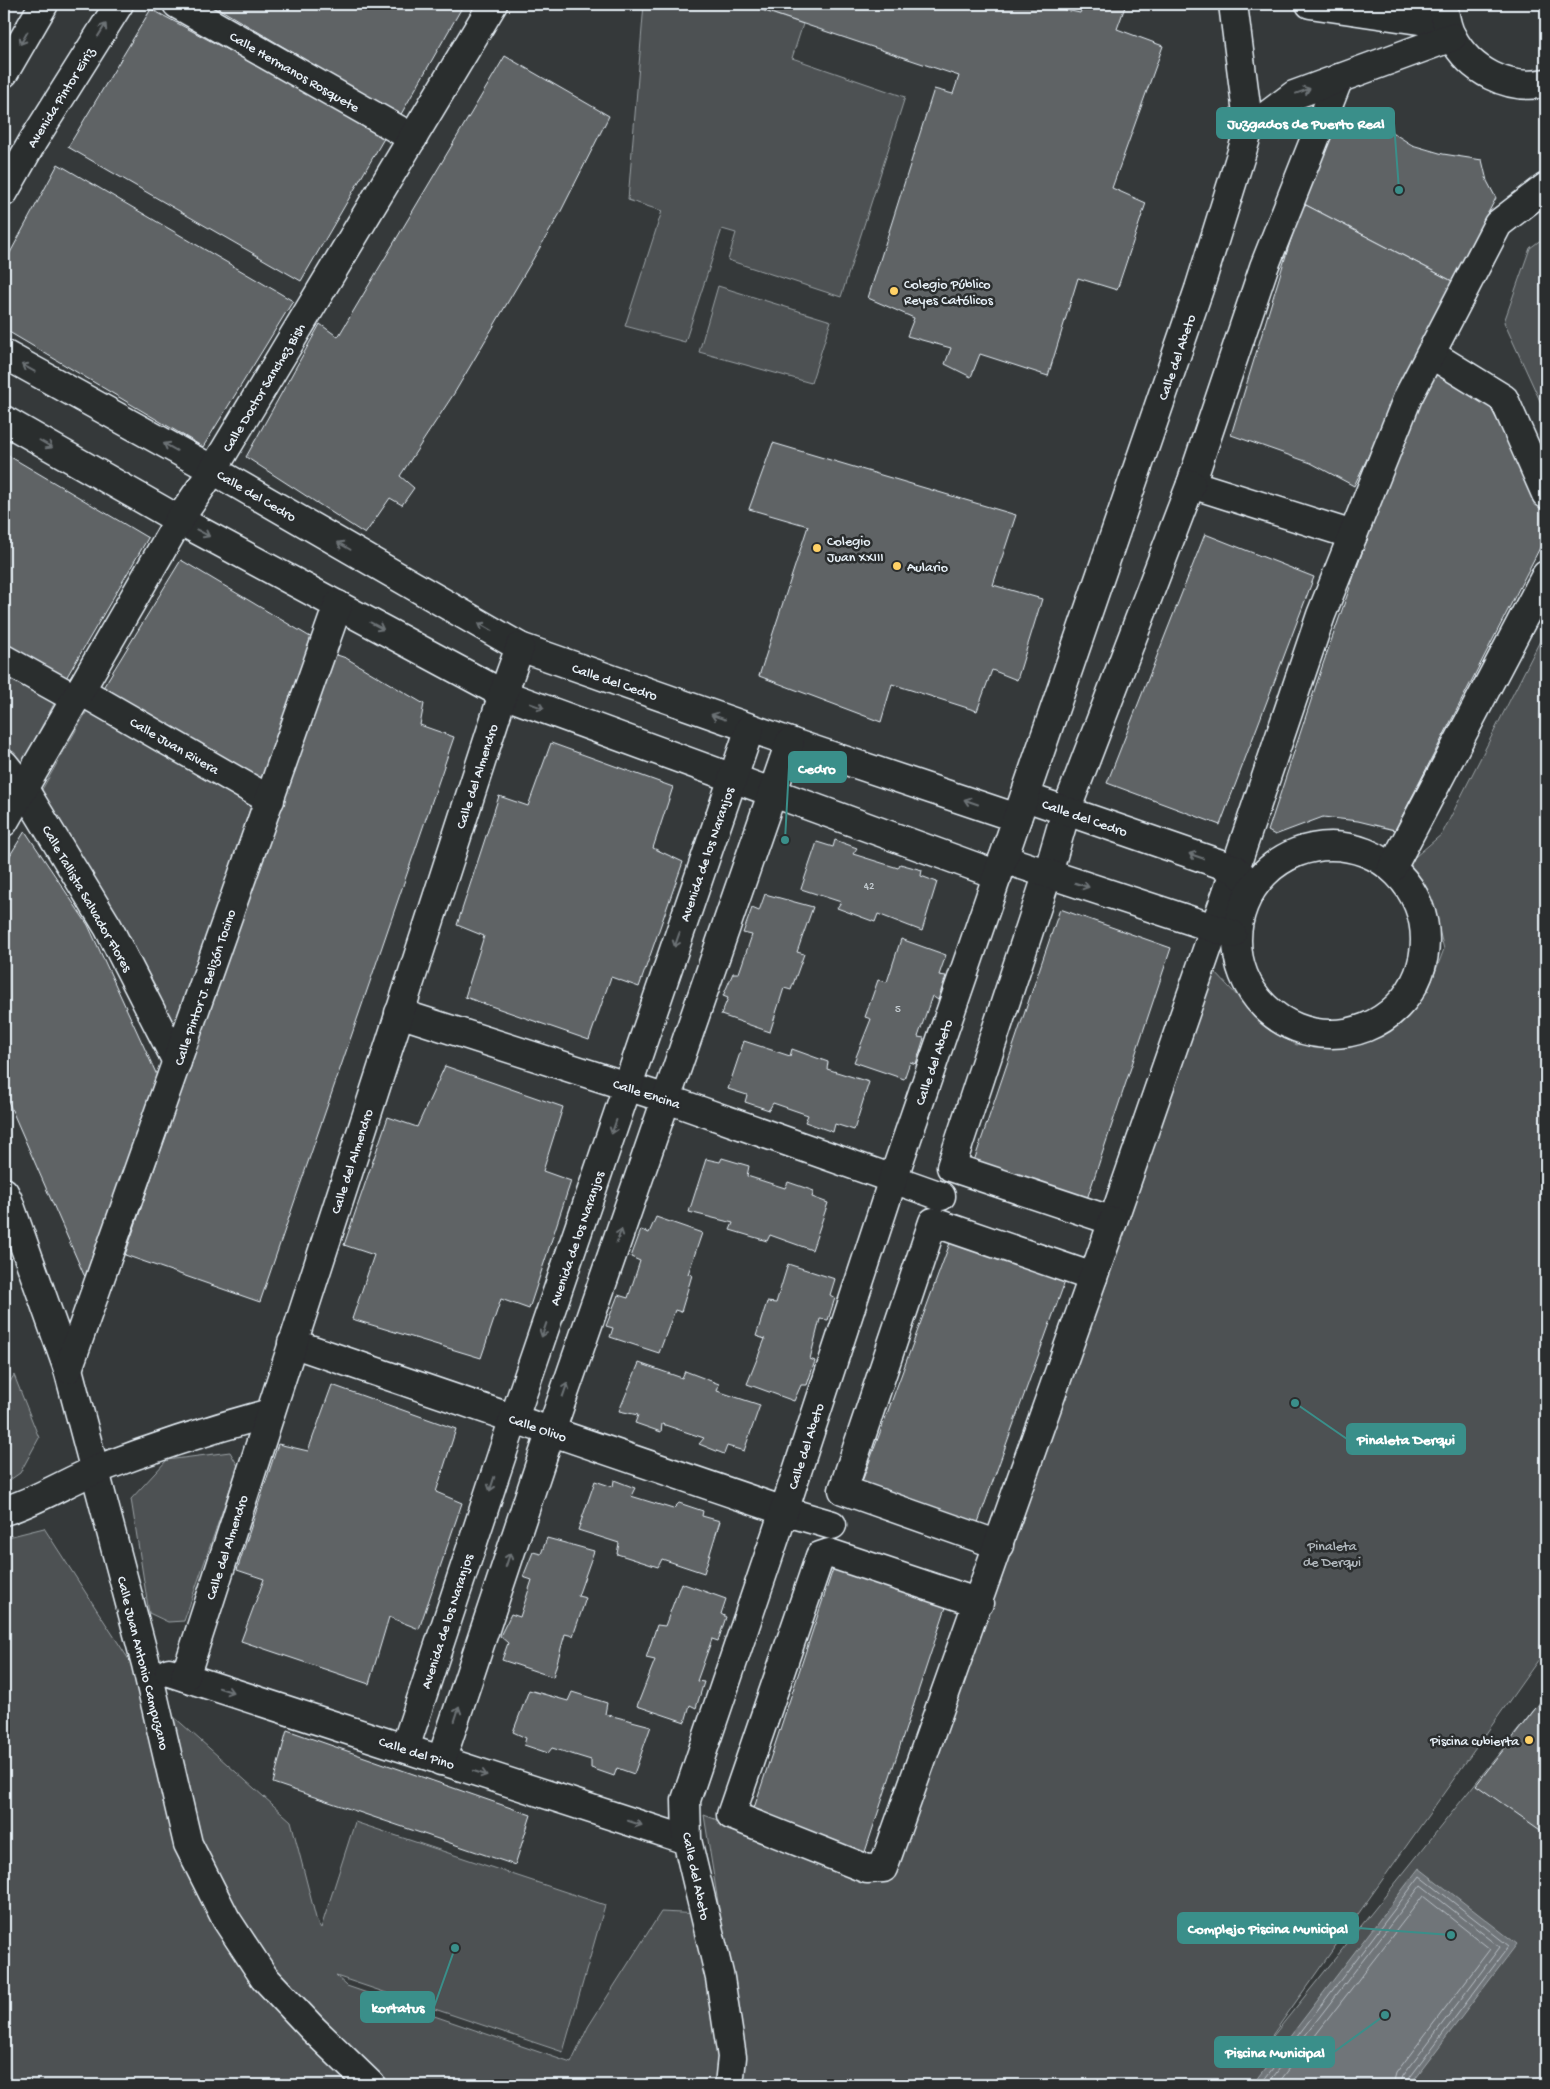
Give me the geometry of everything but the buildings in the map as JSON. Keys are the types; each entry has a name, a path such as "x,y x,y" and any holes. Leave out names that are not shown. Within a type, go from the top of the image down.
{"street":[{"path":"4,73 44,4"},
{"name":"Avenida Pintor Eiriz","path":"4,192 33,141 118,4"},
{"name":"Calle Hermanos Rosquete","path":"177,4 413,138"},
{"name":"Calle Doctor Sanchez Bish","path":"4,822 179,520 213,470 493,4"},
{"path":"1233,4 1249,129"},
{"path":"1310,4 1447,22"},
{"path":"1249,129 1294,94 1339,78 1447,22"},
{"path":"1447,22 1466,58 1486,74 1510,83 1542,88"},
{"path":"1339,78 1264,268 1191,484 1066,811 1048,873 832,1525 731,1815 868,1869 883,1868 1113,1221 1226,932 1241,910 1244,878 1321,615 1408,397 1498,224 1546,187"},
{"name":"Calle del Abeto","path":"729,2085 732,2057 720,1978 687,1840 686,1800 784,1511 893,1179 1196,298 1249,129"},
{"name":"Calle del Cedro","path":"4,354 213,470 520,647 790,742 1022,807 1066,811 1244,878"},
{"path":"1431,354 1504,399 1546,494"},
{"path":"4,420 179,520 503,694 772,793 1000,867 1048,873 1226,932 1245,978 1256,996 1270,1012 1288,1024 1308,1031 1329,1034 1350,1032 1370,1026 1399,1006 1409,992 1423,961 1425,927 1421,910 1409,887 1392,868 1378,858 1345,846 1328,845 1294,853 1278,862 1265,873 1244,878"},
{"path":"1191,484 1353,535"},
{"path":"1392,868 1546,575"},
{"name":"Calle Pintor J. Belizón Tocino","path":"68,1369 338,605"},
{"name":"Calle del Almendro","path":"185,1677 399,1013 520,647"},
{"name":"Calle Juan Rivera","path":"4,659 78,695 270,800"},
{"name":"Avenida de los Naranjos","path":"405,1748 514,1418 750,728"},
{"path":"441,1760 551,1431 790,742"},
{"name":"Calle Tallista Salvador Flores","path":"4,764 24,789 108,927 177,1062"},
{"name":"Calle Encina","path":"399,1013 667,1099 941,1196"},
{"path":"951,1167 1113,1221"},
{"name":"Calle Juan Antonio Campuzano","path":"4,1192 68,1369 146,1664 188,1844 226,1919 264,1977 371,2085"},
{"path":"933,1222 1093,1277"},
{"name":"Calle Olivo","path":"292,1344 784,1511 832,1525"},
{"path":"4,1511 40,1498 95,1470 174,1440 270,1412"},
{"path":"843,1490 999,1545"},
{"path":"820,1556 829,1553 978,1604"},
{"name":"Calle del Pino","path":"146,1664 687,1840"}],"green space":[{"path":"644,4 744,4 803,24 792,58 905,97 841,297 728,260 736,233 722,229 685,342 625,326 662,211 628,200"},
{"path":"1546,236 1546,414 1504,322 1530,248"},
{"path":"718,286 831,321 811,383 699,352"},
{"name":"Pinaleta de Derqui","path":"1546,629 1546,1649 1261,2051 1546,1695 1546,2085 4,2085 4,1538 44,1528 155,1700 291,1821 317,1922 321,1928 355,1822 605,1905 563,2052 336,1976 347,1986 571,2063 588,2027 661,1912 720,1915 704,1815 872,1878 1089,1278 1215,972 1269,1030 1297,1045 1414,1007 1428,991 1444,949 1431,899 1409,862 1442,834"},
{"path":"4,673 56,700 21,765 4,744"},
{"path":"87,711 251,806 173,1035 156,987 109,902 40,793"},
{"path":"14,1375 39,1438 20,1473 4,1484 4,1392"},
{"path":"230,1452 238,1466 184,1621 168,1622 149,1613 131,1499 167,1460"}],"water":[{"path":"1419,1868 1517,1944 1410,2085 1253,2085"}],"place":[{"name":"Juzgados de Puerto Real","path":"1399,190"},
{"name":"Colegio Público Reyes Católicos","path":"894,291"},
{"name":"Colegio Juan XXIII","path":"817,548"},
{"name":"Aulario","path":"897,566"},
{"name":"Cedro","path":"785,840"},
{"name":"Pinaleta Derqui","path":"1295,1403"},
{"name":"Piscina cubierta","path":"1529,1740"},
{"name":"Complejo Piscina Municipal","path":"1451,1935"},
{"name":"kortatus","path":"455,1948"},
{"name":"Piscina Municipal","path":"1385,2015"}]}
